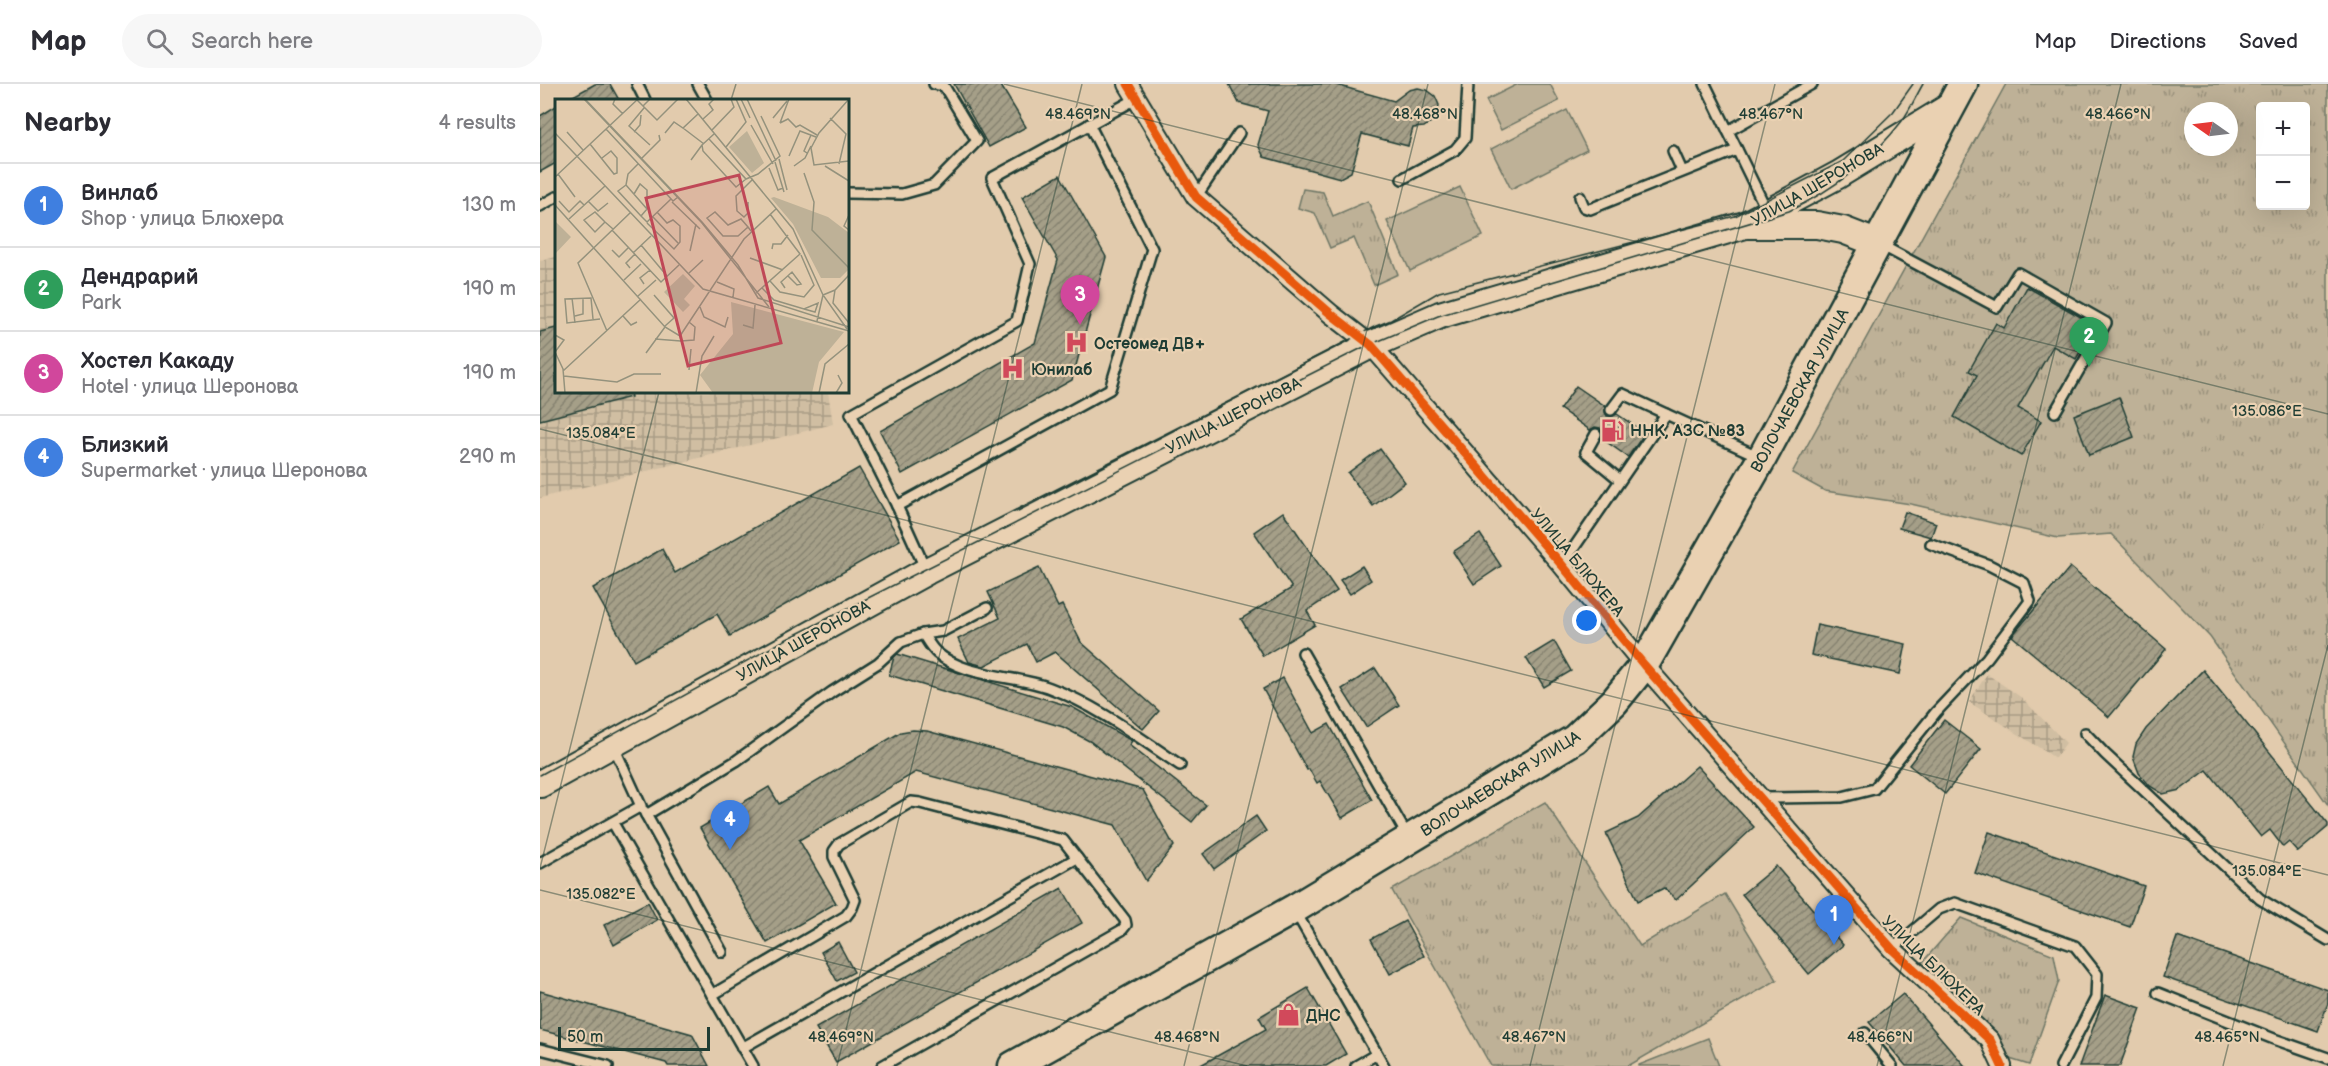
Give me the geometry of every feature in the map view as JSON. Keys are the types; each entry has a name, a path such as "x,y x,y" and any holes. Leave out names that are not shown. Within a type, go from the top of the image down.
{"main road":[{"name":"УЛИЦА ШЕРОНОВА","path":"540,784 927,572 1371,345 1440,315 1745,225 1838,176 1957,95"},
{"name":"ВОЛОЧАЕВСКАЯ УЛИЦА","path":"1013,1066 1294,909 1575,739 1614,702 1644,665 1762,458 1957,95"},
{"path":"1745,225 1817,225 1843,230 1879,244"}],"street":[{"name":"УЛИЦА БЛЮХЕРА","path":"1132,92 1196,197 1331,314 1371,345 1562,565 1644,665 1892,950 1990,1040 2002,1066"}],"lane":[{"path":"637,84 644,99"},
{"path":"698,84 706,99"},
{"path":"849,193 902,194 934,185 977,141 944,86 934,84"},
{"path":"1402,179 1455,150 1465,138 1468,84"},
{"path":"1705,84 1768,213"},
{"path":"1728,131 1812,84"},
{"path":"927,572 851,414 1017,321 1029,264 992,178 1089,124 1132,92"},
{"path":"897,506 1110,389 1152,249 1089,124"},
{"path":"1196,197 1239,133"},
{"path":"1580,197 1584,207 1590,209 1737,150"},
{"path":"1673,151 1682,171"},
{"path":"540,206 555,198"},
{"path":"1879,244 1997,308 2018,273 2106,323 2055,412"},
{"path":"1611,410 1623,394 1762,458"},
{"path":"1562,565 1666,414"},
{"path":"1596,434 1586,452 1620,480"},
{"path":"1761,798 1842,797 1874,789 1936,712 1987,658 2030,601 2024,583 1989,565 1931,544"},
{"path":"646,815 736,761 832,692 878,663 901,642 923,634 944,631 987,608"},
{"path":"923,634 936,653 957,664 1002,678 1048,687 1098,710 1180,765"},
{"path":"1303,653 1409,839"},
{"path":"2085,733 2260,899 2328,940"},
{"path":"613,745 641,806 722,952"},
{"path":"712,995 846,916 855,900 834,857 834,851 839,844 910,802 1058,838 1066,843 1125,920 1126,925 1122,930 882,1066"},
{"path":"540,863 641,806"},
{"path":"613,823 753,1066"},
{"path":"742,1048 1077,858"},
{"path":"1892,950 1938,909 1955,903 2075,946 2097,974 2096,998 2061,1066"},
{"path":"1294,909 1384,1066"},
{"path":"2158,993 2328,1058"},
{"path":"1865,1033 1892,1066"},
{"path":"540,1049 608,1066"},
{"path":"1356,1066 1377,1054"}],"shaded area":[{"path":"555,257 555,393 828,393 833,424 540,498 540,261"},
{"path":"1987,674 2022,698 2066,743 2055,758 1969,702"}],"green space":[{"path":"1518,84 1550,84 1559,101 1501,130 1486,100"},
{"path":"2006,84 2328,84 2328,805 2210,637 2111,534 2058,538 1911,504 1825,491 1792,473"},
{"path":"1567,110 1587,150 1511,189 1491,149"},
{"path":"1460,187 1483,236 1410,271 1387,221"},
{"path":"1303,189 1323,192 1333,216 1368,201 1398,274 1374,285 1354,238 1330,248 1315,213 1298,208"},
{"path":"1545,802 1640,946 1725,894 1777,980 1628,1066 1491,1066 1392,890"},
{"path":"1961,918 2054,955 2059,981 2029,1065 1997,1055 1920,965"},
{"path":"1708,1038 1719,1066 1639,1066 1639,1065"}],"building":[{"path":"595,84 610,84 618,99 568,99"},
{"path":"954,84 1000,84 1026,127 989,147"},
{"path":"1229,84 1333,84 1394,101 1409,90 1418,88 1427,90 1435,96 1439,105 1437,116 1431,122 1424,127 1413,128 1408,146 1362,134 1351,172 1340,178 1264,157 1258,145 1268,111 1239,103"},
{"path":"555,107 555,164 540,172 540,116"},
{"path":"1060,175 1106,257 1072,380 902,474 880,431 1035,343 1058,260 1022,197"},
{"path":"2027,287 2095,325 2076,359 2053,346 2018,408 2041,421 2021,456 1954,417 1977,375 1969,371 1996,323 2004,328"},
{"path":"555,328 555,393 630,393 631,397 540,420 540,332"},
{"path":"1576,386 1605,406 1607,416 1617,414 1645,433 1628,457 1601,438 1603,433 1600,428 1595,427 1590,430 1560,409"},
{"path":"2119,397 2134,437 2089,455 2074,415"},
{"path":"1380,449 1405,482 1373,506 1348,473"},
{"path":"859,468 900,540 730,636 717,614 634,661 593,588 662,549 675,573"},
{"path":"1283,512 1337,591 1307,611 1315,625 1263,656 1241,619 1292,588 1254,532"},
{"path":"1905,512 1936,523 1931,537 1899,528"},
{"path":"1480,534 1501,566 1474,584 1453,552"},
{"path":"1362,566 1371,580 1350,594 1340,580"},
{"path":"2070,567 2166,649 2109,717 2012,636"},
{"path":"1039,568 1058,607 1062,605 1081,642 1159,711 1143,729 1055,652 1036,662 1027,644 984,666 969,662 958,639 1000,618 988,592"},
{"path":"1817,625 1906,644 1900,674 1811,655"},
{"path":"1554,641 1571,671 1544,687 1526,658"},
{"path":"897,654 1072,707 1132,741 1129,745 1206,805 1192,822 1091,742 1063,727 889,675"},
{"path":"1375,668 1399,705 1366,727 1342,689"},
{"path":"2203,670 2328,824 2328,827 2298,852 2289,842 2283,847 2270,830 2261,837 2207,770 2180,790 2163,794 2150,786 2139,773 2133,757 2136,744 2146,729"},
{"path":"1283,678 1313,733 1329,724 1372,800 1342,818 1320,781 1317,783 1309,769 1307,770 1263,689"},
{"path":"1944,720 1981,749 1945,794 1909,765"},
{"path":"927,731 1143,790 1174,846 1146,881 1115,825 916,772 799,840 836,903 767,943 700,828 769,787 779,804 901,732"},
{"path":"1697,766 1754,827 1676,900 1664,888 1638,901 1606,833 1638,818"},
{"path":"1256,816 1266,831 1214,869 1203,854"},
{"path":"1989,832 2144,886 2130,927 1975,873"},
{"path":"1776,866 1843,945 1809,974 1742,894"},
{"path":"1062,888 1082,923 836,1062 816,1028"},
{"path":"648,902 657,920 614,945 604,925"},
{"path":"1405,921 1424,956 1390,974 1371,939"},
{"path":"2177,937 2328,990 2328,1003 2318,1031 2163,977"},
{"path":"838,942 854,972 837,981 821,952"},
{"path":"1308,988 1346,1054 1326,1066 1199,1066 1266,1029 1259,1017"},
{"path":"540,991 692,1034 709,1066 668,1066 666,1063 540,1030"},
{"path":"1903,994 1965,1066 1906,1066 1869,1022"},
{"path":"2105,995 2141,1008 2120,1066 2079,1066"}],"tram line":[{"path":"1016,512 1391,320 1439,292 1735,216 1843,161 1893,112 1913,84"},
{"path":"540,775 785,640 1362,348 1438,316 1789,211 1836,184 1878,149 1902,121 1923,84"}],"cycle path":[{"path":"1128,84 1196,197 1331,314 1371,345 1562,565 1644,665 1892,949 1990,1040 2002,1066"}],"place":[{"name":"Хостел Какаду","path":"1080,325"},
{"name":"Остеомед ДВ+","path":"1076,343"},
{"name":"Дендрарий","path":"2089,367"},
{"name":"Юнилаб","path":"1013,369"},
{"name":"ННК, АЗС №83","path":"1612,430"},
{"name":"Близкий","path":"730,850"},
{"name":"Винлаб","path":"1834,945"},
{"name":"ДНС","path":"1288,1015"}]}
